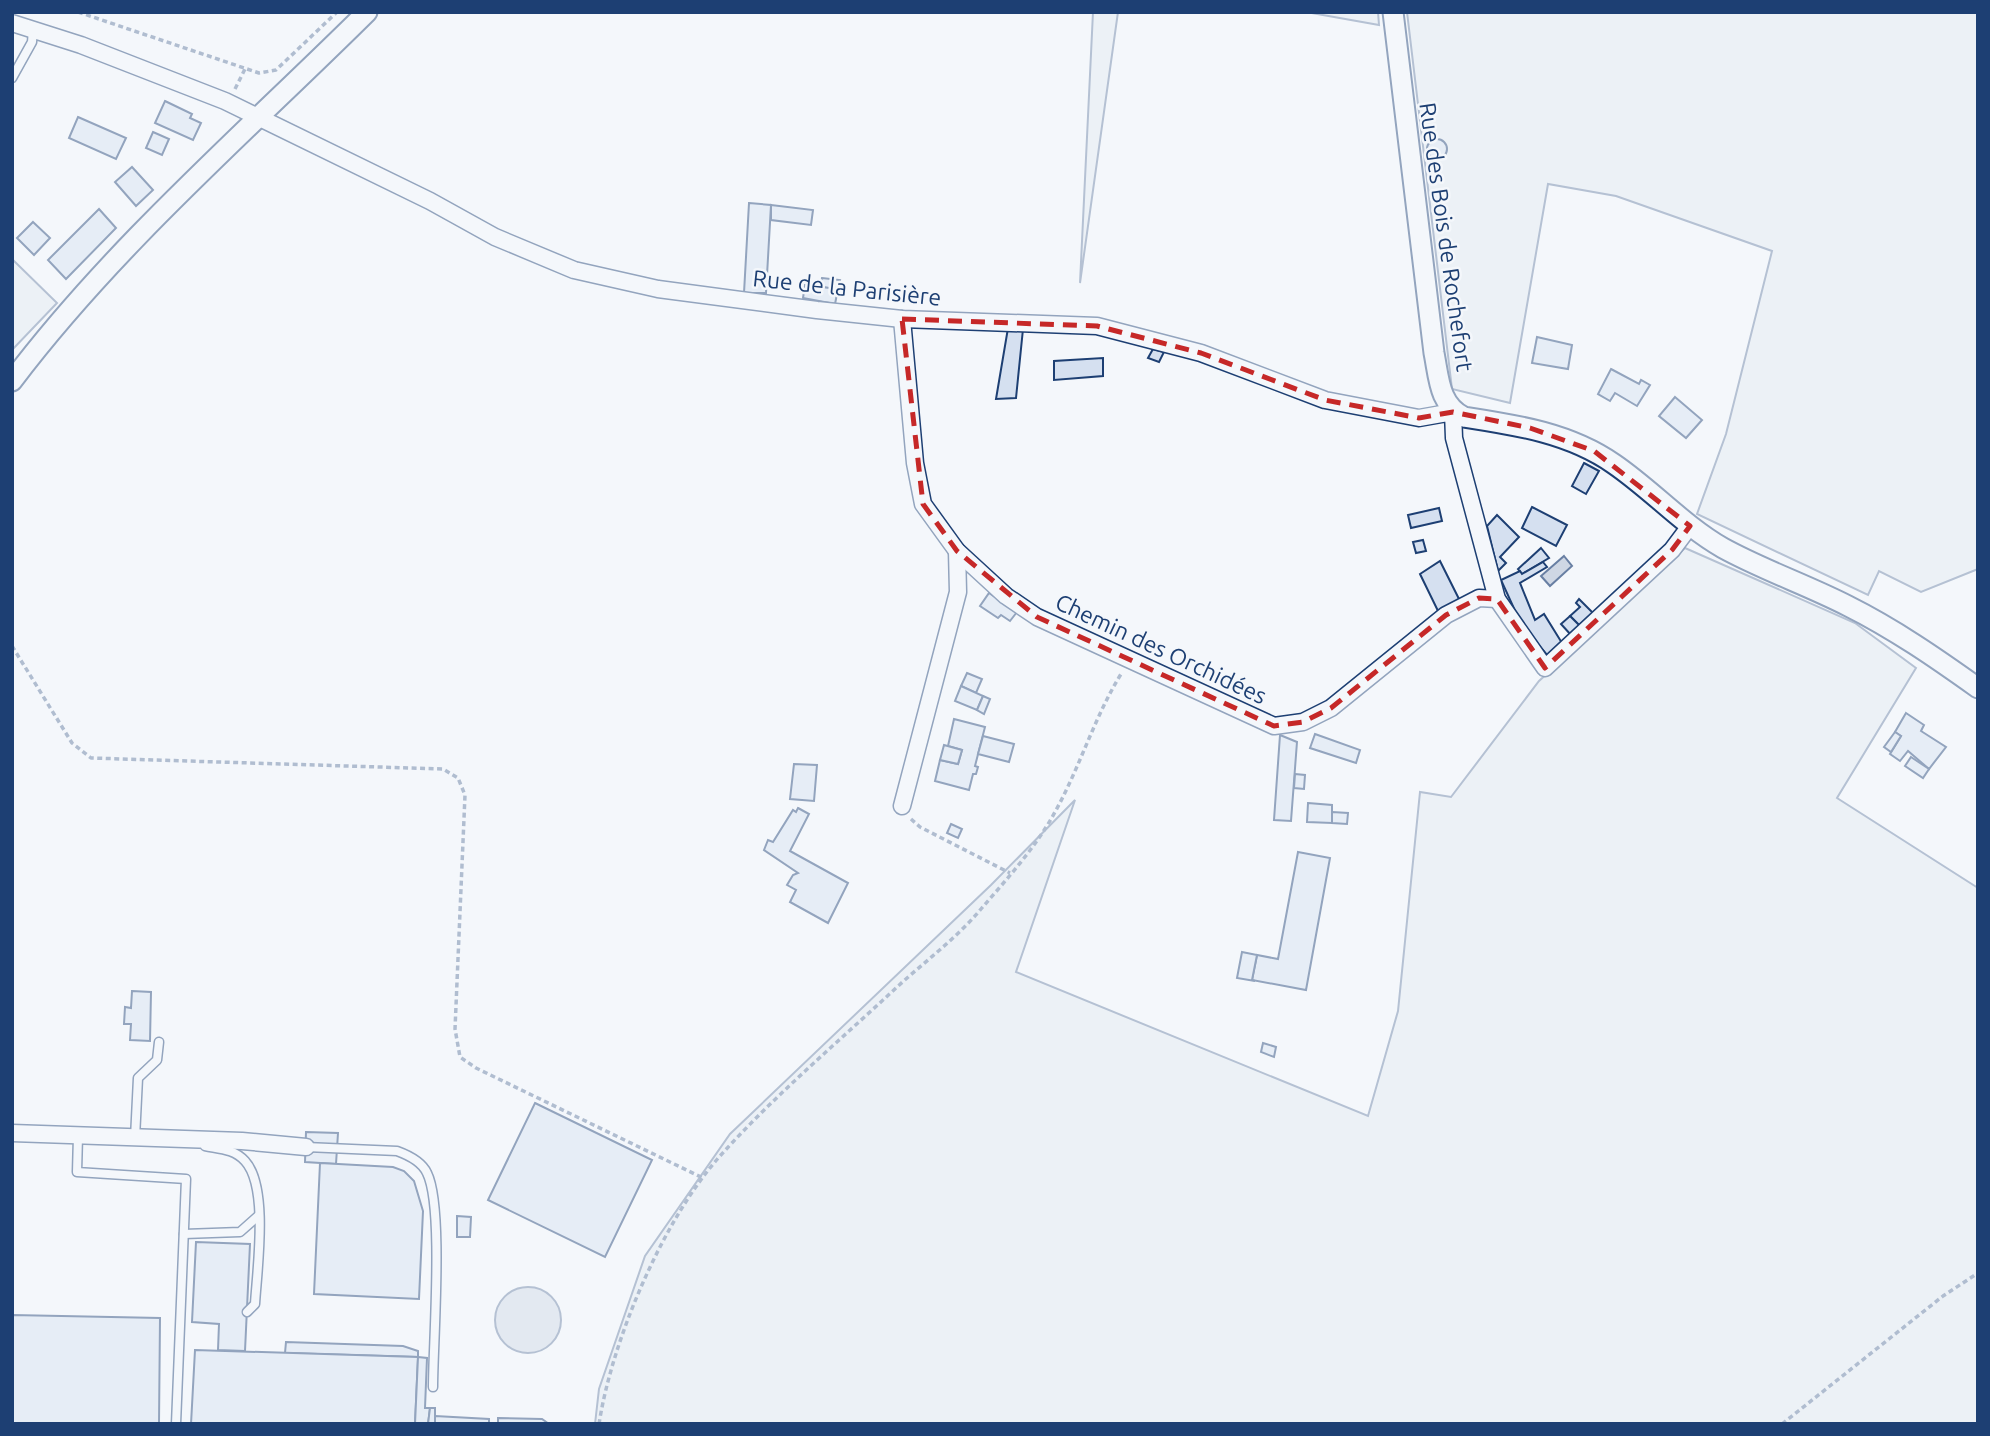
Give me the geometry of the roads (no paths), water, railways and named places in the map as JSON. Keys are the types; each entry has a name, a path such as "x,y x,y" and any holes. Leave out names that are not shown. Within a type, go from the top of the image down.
{"street":[{"path":"12,381 43,342 143,233 367,12"},
{"name":"Rue des Bois de Rochefort","path":"1393,12 1434,353 1444,400 1453,412"},
{"name":"Rue de la Parisière","path":"12,23 156,73 229,103 430,201 495,237 574,270 657,289 902,319 1097,326 1201,353 1325,400 1419,418 1453,412"},
{"name":"Chemin des Orchidées","path":"902,319 915,463 923,505 957,551 1006,596 1037,617 1274,726 1303,722 1331,708 1446,615 1479,598 1497,599"},
{"path":"1690,526 1672,550 1545,668 1497,599 1454,438 1453,412 1464,417 1553,434 1594,451 1615,464 1690,526 1724,549 1850,607 1916,643 1978,688"},
{"path":"902,806 958,592 957,551"},
{"path":"12,1133 242,1140 306,1147"}],"lane":[{"path":"12,78 32,43 33,30"},
{"path":"135,1138 138,1078 157,1060 159,1042"},
{"path":"78,1136 77,1172 186,1179 176,1424"},
{"path":"154,1138 231,1150 246,1162 257,1188 258,1216 255,1304 247,1312"},
{"path":"306,1147 397,1151 411,1156 427,1171 435,1213 433,1387"},
{"path":"184,1234 240,1232 258,1216"},
{"path":"181,1310 193,1311"}]}
